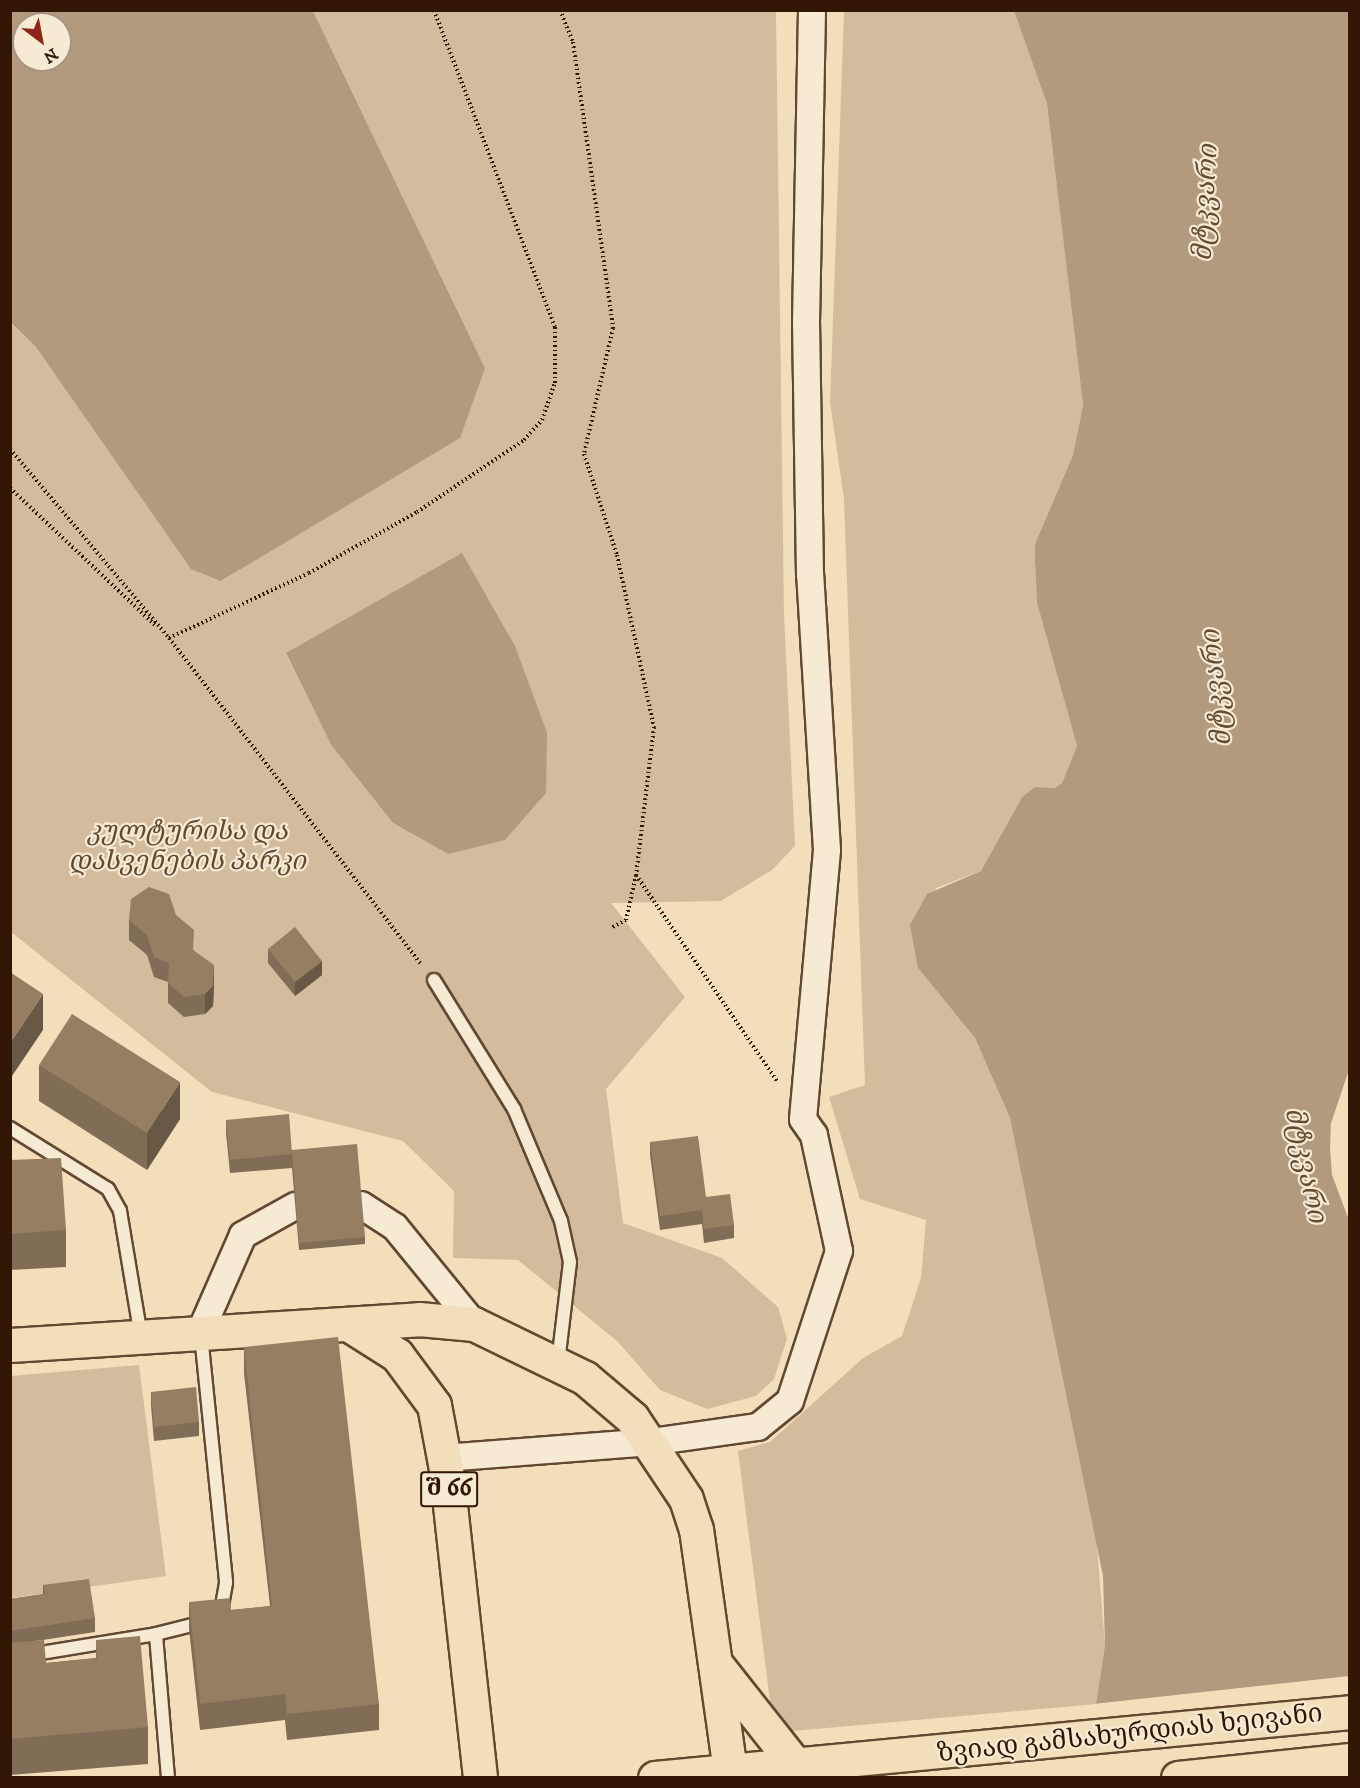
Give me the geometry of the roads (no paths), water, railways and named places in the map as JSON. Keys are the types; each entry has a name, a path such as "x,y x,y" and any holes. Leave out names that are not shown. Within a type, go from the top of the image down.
{"main road":[{"path":"10,1345 419,1319 474,1324 558,1363 609,1397 651,1442 671,1470 696,1529 731,1774"},
{"name":"შ 66","path":"348,1324 377,1339 419,1381 434,1405 444,1458 480,1778"},
{"path":"714,1662 798,1768"},
{"name":"ზვიად გამსახურდიას ხეივანი","path":"655,1778 798,1768 1350,1712"},
{"name":"ზვიად გამსახურდიას ხეივანი","path":"1178,1778 1350,1760"}],"street":[{"path":"444,1458 651,1442 758,1427 790,1401 840,1251 814,1135 803,1119 827,850 810,575 806,323 812,10"},
{"path":"361,1204 395,1227 474,1324"},
{"path":"200,1334 243,1235 295,1206"}],"lane":[{"path":"434,980 514,1109 561,1221 570,1262 558,1363"},
{"path":"10,1128 108,1189 120,1211 141,1337"},
{"path":"10,1658 156,1634 215,1619 226,1605 200,1334"},
{"path":"156,1634 168,1778"}],"water":[{"path":"10,11 313,11 485,368 460,438 221,581 191,569 36,347 11,323"},
{"name":"მტკვარი","path":"1014,11 1349,11 1350,1067 1331,1123 1330,1148 1332,1175 1350,1223 1349,1777 1096,1704 1105,1645 1103,1576 1010,1118 975,1038 918,968 910,925 927,894 981,871 1022,797 1035,787 1055,788 1062,783 1077,746 1037,603 1035,544 1073,455 1083,405 1047,104"},
{"path":"462,553 515,646 547,733 546,793 505,840 448,854 393,823 331,745 286,653"}],"park label":[{"name":"კულტურისა და დასვენების პარკი","path":"187,847"}]}
